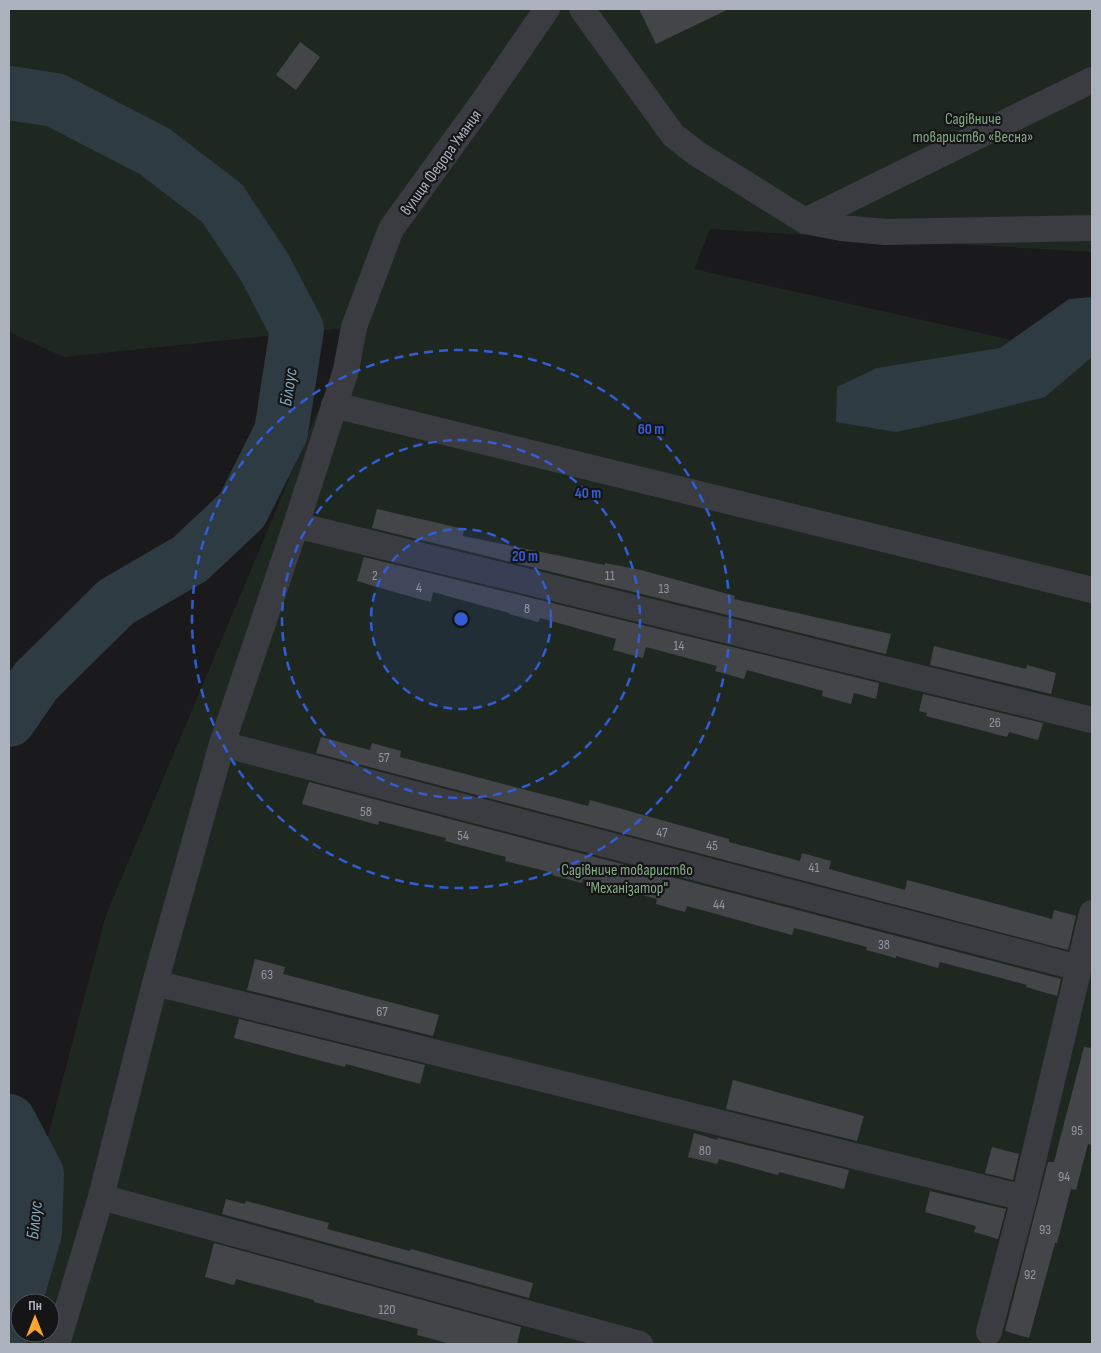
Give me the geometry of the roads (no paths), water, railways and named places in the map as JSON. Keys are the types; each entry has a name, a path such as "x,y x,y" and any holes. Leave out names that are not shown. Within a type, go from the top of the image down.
{"street":[{"name":"вулиця Федора Уманця","path":"57,1344 101,1196 155,983 222,744 346,370 354,327 391,229 483,102 547,9"},
{"path":"582,9 673,135 696,153 805,221 841,228 885,232 1092,228"},
{"path":"805,221 1092,80"},
{"path":"334,405 1092,590"},
{"path":"296,525 1092,720"},
{"path":"222,744 1080,968"},
{"path":"989,1332 1024,1198 1092,913"},
{"path":"155,983 1024,1198"},
{"path":"101,1196 640,1344"}],"waterway":[{"name":"Білоус","path":"9,93 55,100 154,151 222,203 265,268 297,329 281,432 242,510 190,559 116,602 36,681 9,720"},
{"name":"Білоус","path":"9,1121 37,1174 35,1232 9,1323"}],"park label":[{"name":"Садівниче товариство «Весна»","path":"973,127"},
{"name":"Садівниче товариство \"Механізатор\"","path":"627,878"}]}
